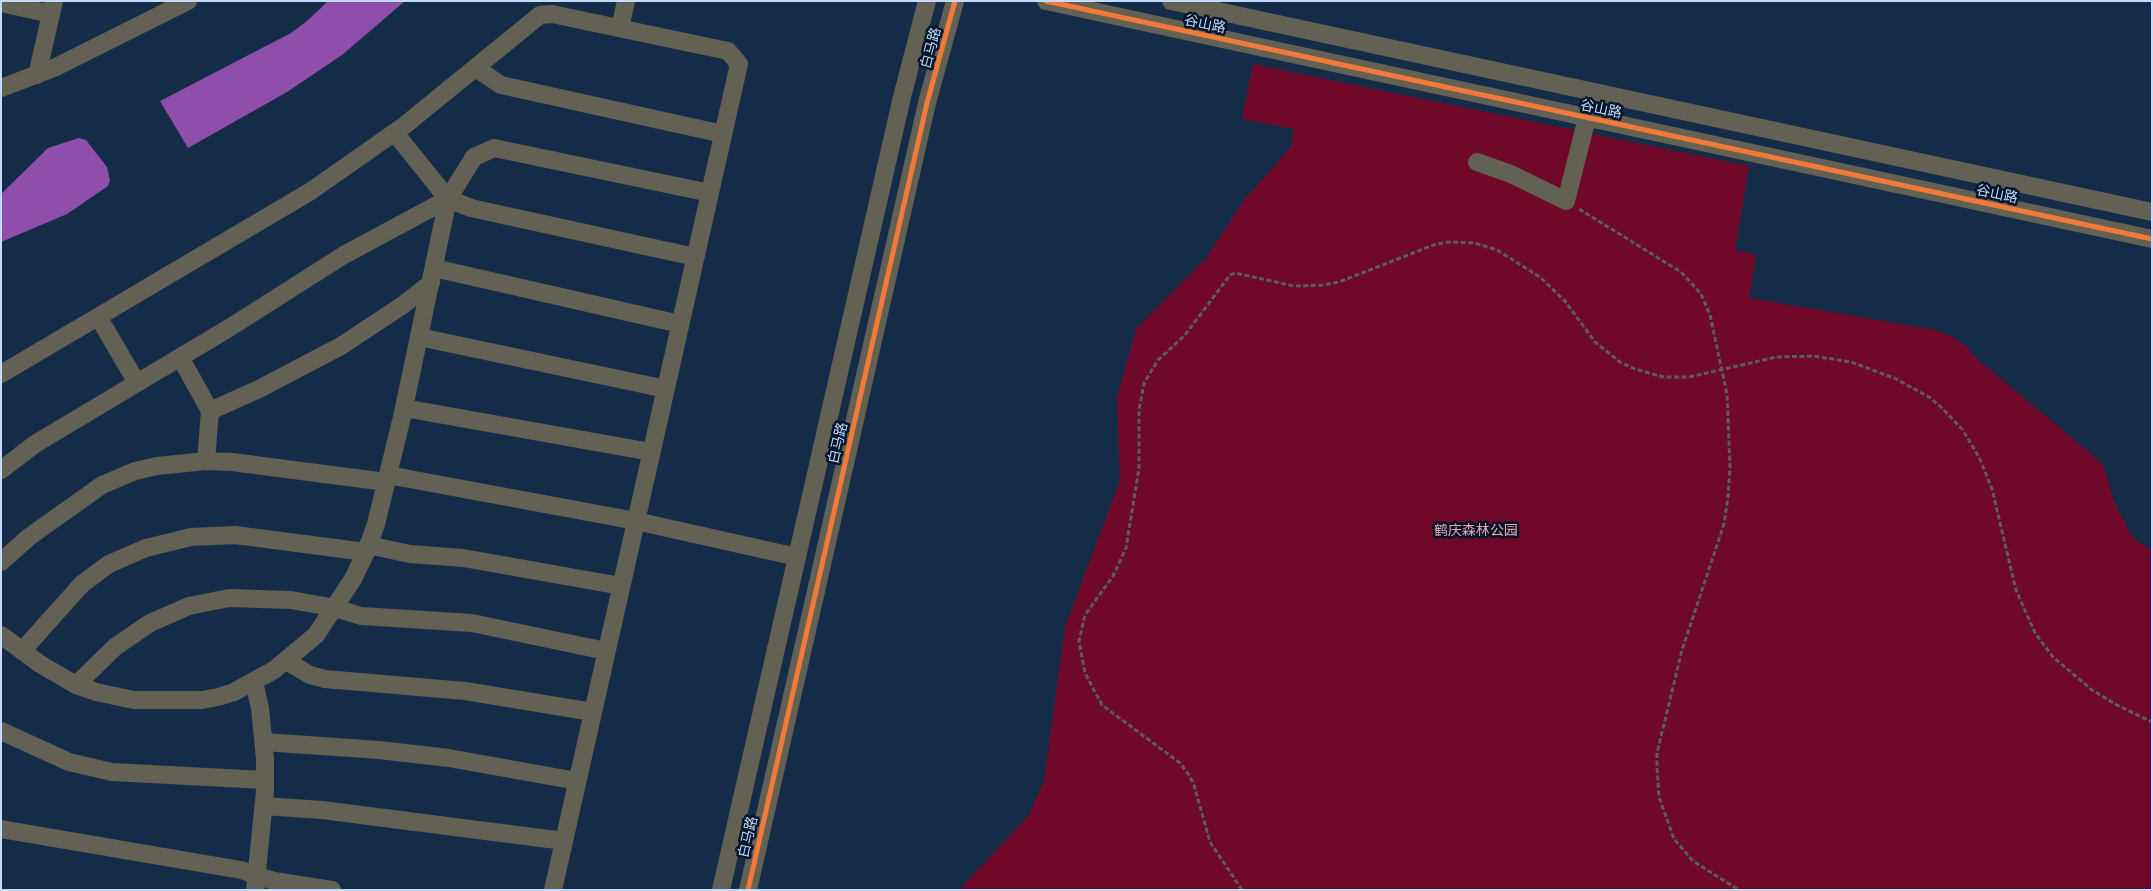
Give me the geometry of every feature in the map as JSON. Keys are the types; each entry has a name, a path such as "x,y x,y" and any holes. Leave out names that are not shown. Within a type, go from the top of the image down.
{"street":[{"path":"1,88 56,67 188,1"},
{"path":"620,28 626,1"},
{"name":"白马路","path":"721,890 902,97 928,1"},
{"name":"白马路","path":"748,890 927,103 954,1"},
{"name":"谷山路","path":"1046,1 2152,239"},
{"name":"谷山路","path":"1171,1 2152,212"},
{"path":"1,3 53,8 37,74"},
{"path":"1,374 99,318 311,191 395,133 540,15 552,14 728,51 739,64 553,890"},
{"path":"476,69 501,85 723,134"},
{"path":"1477,162 1510,174 1566,201 1588,118"},
{"path":"395,133 448,198 471,208 695,257"},
{"path":"1,635 58,676 76,685 96,692 134,700 202,700 234,692 254,682 286,661 316,635 353,579 367,548 376,524 404,408 448,198 474,157 494,148 710,192"},
{"path":"1,470 35,444 344,255 448,198"},
{"path":"433,276 680,324"},
{"path":"210,411 259,389 341,346 396,310 433,276"},
{"path":"99,318 137,383"},
{"path":"419,337 666,388"},
{"path":"180,357 210,411 206,461"},
{"path":"404,408 651,452"},
{"path":"1,562 57,515 102,485 118,477 157,466 206,461 387,478 636,521 797,558"},
{"path":"22,651 70,596 94,574 124,556 160,544 191,537 235,535 463,558 621,586"},
{"path":"76,685 115,647 132,634 157,620 189,606 229,598 291,600 335,608 361,616 472,623 606,651"},
{"path":"286,661 310,675 325,679 465,691 593,712"},
{"path":"254,682 264,742 265,780 256,883"},
{"path":"1,730 69,762 112,772 265,780"},
{"path":"264,742 379,750 449,758 577,781"},
{"path":"264,806 331,812 564,842"},
{"path":"1,829 241,870 256,883 274,881 332,890"}],"path":[{"path":"1566,201 1681,272 1701,294 1710,315 1727,394 1729,418 1730,468 1724,524 1682,650 1657,753 1657,768 1659,797 1674,839 1693,862 1739,890"},
{"path":"1242,890 1210,842 1194,785 1189,776 1180,763 1102,705 1085,673 1080,641 1085,615 1113,576 1126,548 1139,468 1138,410 1144,383 1158,360 1185,335 1230,275 1240,273 1294,286 1323,285 1339,282 1436,244 1450,242 1475,243 1497,250 1540,277 1565,302 1595,342 1606,352 1627,365 1663,377 1688,376 1777,357 1795,355 1830,357 1851,362 1894,378 1929,397 1941,406 1962,428 1986,473 2016,590 2035,633 2053,657 2092,690 2122,708 2152,722"}],"green space":[{"name":"鹤庆森林公园","path":"1253,64 1749,166 1735,250 1756,255 1749,298 1936,330 1958,340 1975,357 2096,458 2104,467 2114,501 2130,533 2138,542 2152,550 2152,890 959,890 1029,815 1044,781 1065,627 1120,481 1117,398 1136,329 1206,258 1244,200 1291,147 1294,129 1242,119"}],"shaded area":[{"path":"328,1 405,1 342,55 287,92 188,148 160,101 291,33"},
{"path":"79,138 86,140 107,167 110,180 108,186 67,214 1,242 1,194 48,148"}],"cycle path":[{"path":"748,890 927,103 955,1"},
{"path":"1046,1 2152,239"}]}
